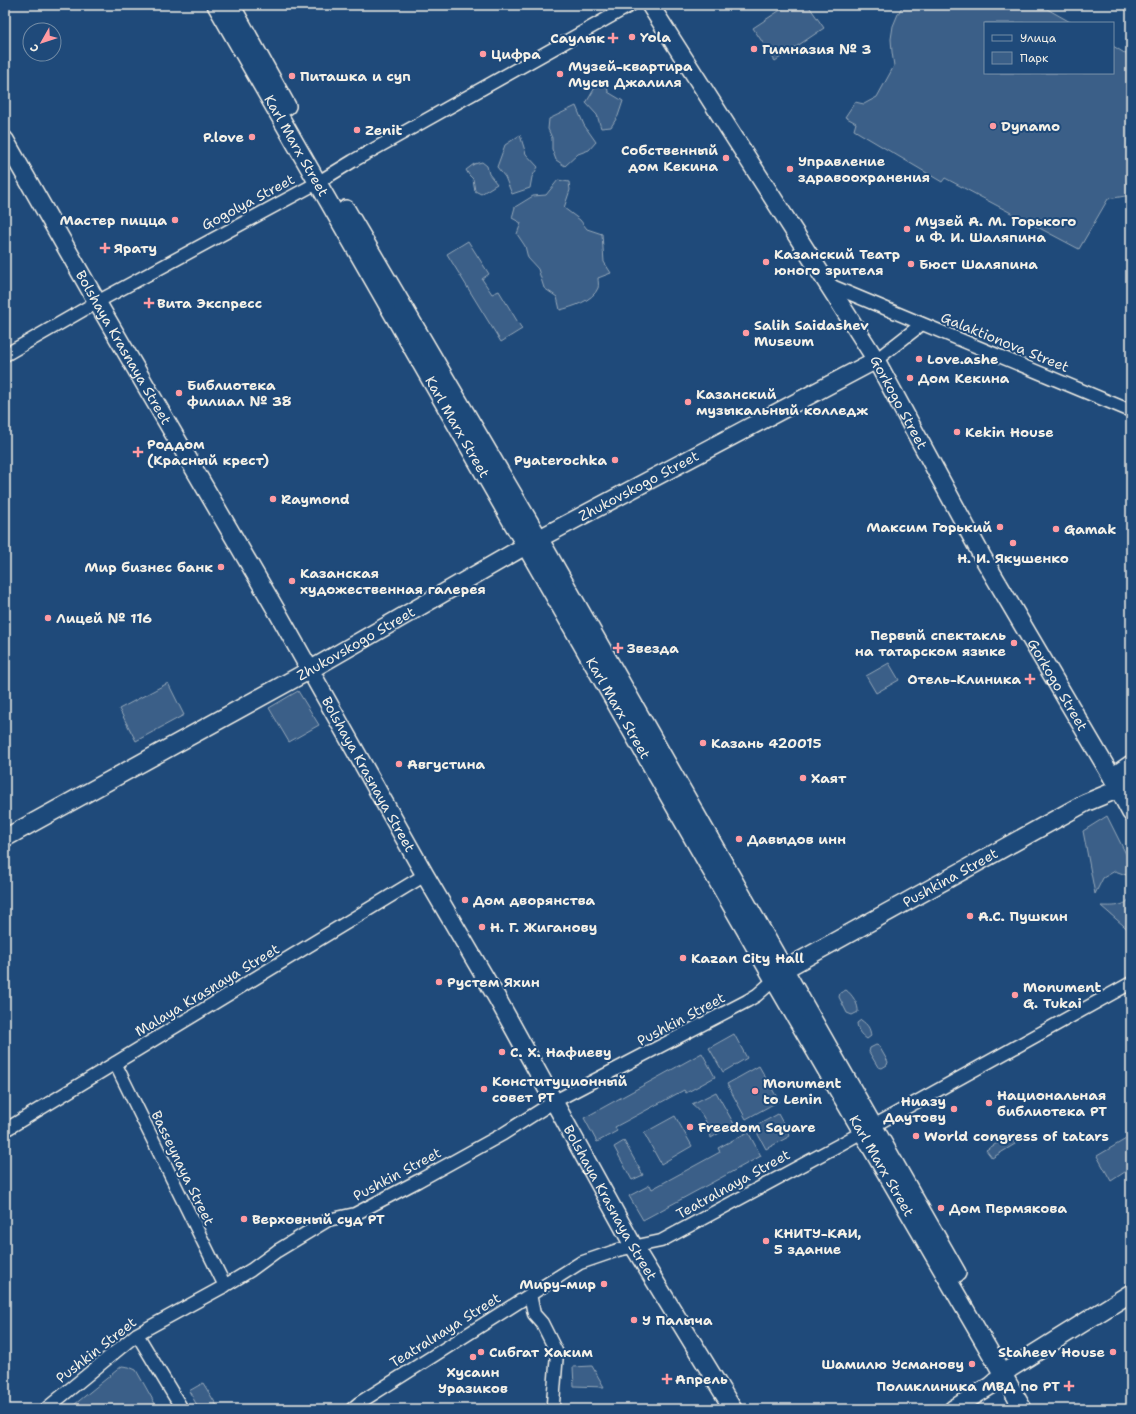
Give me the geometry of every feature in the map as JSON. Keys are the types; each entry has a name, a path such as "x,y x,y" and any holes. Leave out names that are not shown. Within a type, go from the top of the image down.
{"main road":[{"name":"Karl Marx Street","path":"216,5 322,180 532,542 1007,1372 1035,1409"},
{"name":"Karl Marx Street","path":"231,5 322,180"},
{"name":"Gorkogo Street","path":"650,5 876,360 982,556 1120,783 1131,813"},
{"name":"Bolshaya Krasnaya Street","path":"5,140 96,302 310,670 425,874 492,988 634,1247 733,1409"},
{"name":"Zhukovskogo Street","path":"5,838 310,670 532,542 876,360"},
{"name":"Pushkina Street","path":"779,974 1120,783 1131,764"},
{"path":"953,1409 990,1386 1007,1372 1131,1293"},
{"name":"Karl Marx Street","path":"1007,1372 1022,1409"}],"street":[{"name":"Gogolya Street","path":"5,355 96,302 322,180 631,5"},
{"path":"827,284 922,324"},
{"name":"Galaktionova Street","path":"876,360 922,324 1131,411"},
{"name":"Malaya Krasnaya Street","path":"5,1130 425,874"},
{"name":"Pushkin Street","path":"46,1409 137,1334 251,1270 277,1251 328,1220 355,1214 418,1182 503,1134 555,1101 757,995 779,974"},
{"name":"Teatralnaya Street","path":"352,1409 359,1402 580,1263 618,1250 661,1241 868,1129 1131,983"},
{"name":"Basseynaya Street","path":"115,1063 224,1286"},
{"path":"530,1294 534,1314 542,1323 557,1353 553,1402 554,1409"},
{"path":"137,1334 182,1409"}],"green space":[{"path":"788,5 808,5 824,28 775,61 753,28"},
{"name":"Dynamo","path":"903,5 1040,5 1070,22 984,22 984,74 1114,74 1114,47 1131,57 1131,195 1108,199 1079,249 945,178 942,182 854,130 856,123 845,117 855,102 864,104 877,97 894,66 891,39 893,26"},
{"path":"607,85 608,92 623,101 618,116 611,127 601,128 597,115 586,103 596,86"},
{"path":"576,106 584,125 596,142 589,150 578,154 565,166 556,160 552,149 552,138 548,129 549,119"},
{"path":"520,135 526,154 538,167 532,177 530,188 512,194 505,177 497,167 505,145"},
{"path":"482,162 487,166 489,174 497,184 481,194 475,191 473,179 466,170 474,164"},
{"path":"558,180 569,182 570,190 564,208 580,220 587,229 602,234 604,262 611,273 598,278 598,288 587,300 560,310 557,297 544,288 538,269 528,258 525,246 517,234 521,223 512,218 515,207 533,196 546,195"},
{"path":"468,241 489,274 482,279 492,294 499,291 522,329 501,342 447,254"},
{"path":"889,663 899,680 876,693 866,676"},
{"path":"168,683 184,715 136,741 119,709"},
{"path":"298,691 319,725 289,742 269,708"},
{"path":"1107,816 1131,864 1131,872 1126,875 1115,871 1103,878 1095,894 1083,831"},
{"path":"1131,896 1131,932 1101,906 1114,906 1126,903"},
{"path":"846,990 853,997 858,1009 858,1012 852,1015 847,1013 839,997 840,993"},
{"path":"861,1020 867,1025 870,1031 871,1036 867,1039 861,1034 858,1028 857,1023"},
{"path":"734,1034 747,1058 723,1072 709,1048"},
{"path":"876,1045 879,1046 888,1062 887,1065 882,1068 878,1067 869,1052 870,1048"},
{"path":"702,1053 715,1077 686,1093 684,1090 615,1127 617,1131 597,1142 584,1118"},
{"path":"759,1066 779,1101 746,1119 727,1084"},
{"path":"716,1092 734,1124 711,1138 711,1134 704,1119 692,1104"},
{"path":"778,1114 790,1136 766,1149 754,1127"},
{"path":"675,1116 692,1146 661,1164 644,1133"},
{"path":"748,1132 761,1156 643,1220 629,1196 650,1185 652,1189 720,1152 718,1148"},
{"path":"1010,1135 1015,1144 992,1158 986,1150"},
{"path":"1126,1139 1131,1148 1131,1168 1111,1181 1097,1156"},
{"path":"624,1141 643,1175 632,1180 614,1147"},
{"path":"122,1366 136,1370 158,1409 69,1409"},
{"path":"592,1366 604,1387 574,1386 573,1367"},
{"path":"203,1383 219,1409 199,1409 189,1391"}],"place":[{"name":"Yola","path":"632,37"},
{"name":"Саулык","path":"613,38"},
{"name":"Гимназия № 3","path":"754,49"},
{"name":"Цифра","path":"483,54"},
{"name":"Музей-квартира Мусы Джалиля","path":"560,74"},
{"name":"Питашка и суп","path":"292,76"},
{"name":"Dynamo","path":"993,126"},
{"name":"Zenit","path":"357,130"},
{"name":"P.love","path":"252,137"},
{"name":"Собственный дом Кекина","path":"726,158"},
{"name":"Управление здравоохранения","path":"790,169"},
{"name":"Мастер пицца","path":"175,220"},
{"name":"Музей А. М. Горького и Ф. И. Шаляпина","path":"907,229"},
{"name":"Ярату","path":"105,248"},
{"name":"Казанский Театр юного зрителя","path":"766,262"},
{"name":"Бюст Шаляпина","path":"911,264"},
{"name":"Вита Экспресс","path":"149,303"},
{"name":"Salih Saidashev Museum","path":"746,333"},
{"name":"Love.ashe","path":"919,359"},
{"name":"Дом Кекина","path":"910,378"},
{"name":"Библиотека филиал № 38","path":"179,393"},
{"name":"Казанский музыкальный колледж","path":"688,402"},
{"name":"Kekin House","path":"957,432"},
{"name":"Роддом (Красный крест)","path":"138,452"},
{"name":"Pyaterochka","path":"615,460"},
{"name":"Raymond","path":"273,499"},
{"name":"Максим Горький","path":"1000,527"},
{"name":"Gamak","path":"1056,529"},
{"name":"Н. И. Якушенко","path":"1013,543"},
{"name":"Мир бизнес банк","path":"221,567"},
{"name":"Казанская художественная галерея","path":"292,581"},
{"name":"Лицей № 116","path":"48,618"},
{"name":"Первый спектакль на татарском языке","path":"1014,643"},
{"name":"Звезда","path":"618,648"},
{"name":"Отель-Клиника","path":"1030,679"},
{"name":"Казань 420015","path":"703,743"},
{"name":"Августина","path":"399,764"},
{"name":"Хаят","path":"803,778"},
{"name":"Давыдов инн","path":"739,839"},
{"name":"Дом дворянства","path":"465,900"},
{"name":"А.С. Пушкин","path":"970,916"},
{"name":"Н. Г. Жиганову","path":"482,927"},
{"name":"Kazan City Hall","path":"683,958"},
{"name":"Рустем Яхин","path":"439,982"},
{"name":"Monument G. Tukai","path":"1015,995"},
{"name":"С. Х. Нафиеву","path":"502,1052"},
{"name":"Конституционный совет РТ","path":"484,1089"},
{"name":"Monument to Lenin","path":"755,1091"},
{"name":"Национальная библиотека РТ","path":"989,1103"},
{"name":"Ниазу Даутову","path":"954,1109"},
{"name":"Freedom Square","path":"690,1127"},
{"name":"World congress of tatars","path":"916,1136"},
{"name":"Дом Пермякова","path":"941,1208"},
{"name":"Верховный суд РТ","path":"244,1219"},
{"name":"КНИТУ-КАИ, 5 здание","path":"766,1241"},
{"name":"Миру-мир","path":"604,1284"},
{"name":"У Палыча","path":"634,1320"},
{"name":"Сибгат Хаким","path":"481,1352"},
{"name":"Staheev House","path":"1113,1352"},
{"name":"Хусаин Уразиков","path":"473,1357"},
{"name":"Шамилю Усманову","path":"972,1364"},
{"name":"Апрель","path":"667,1379"},
{"name":"Поликлиника МВД по РТ","path":"1069,1386"}]}
